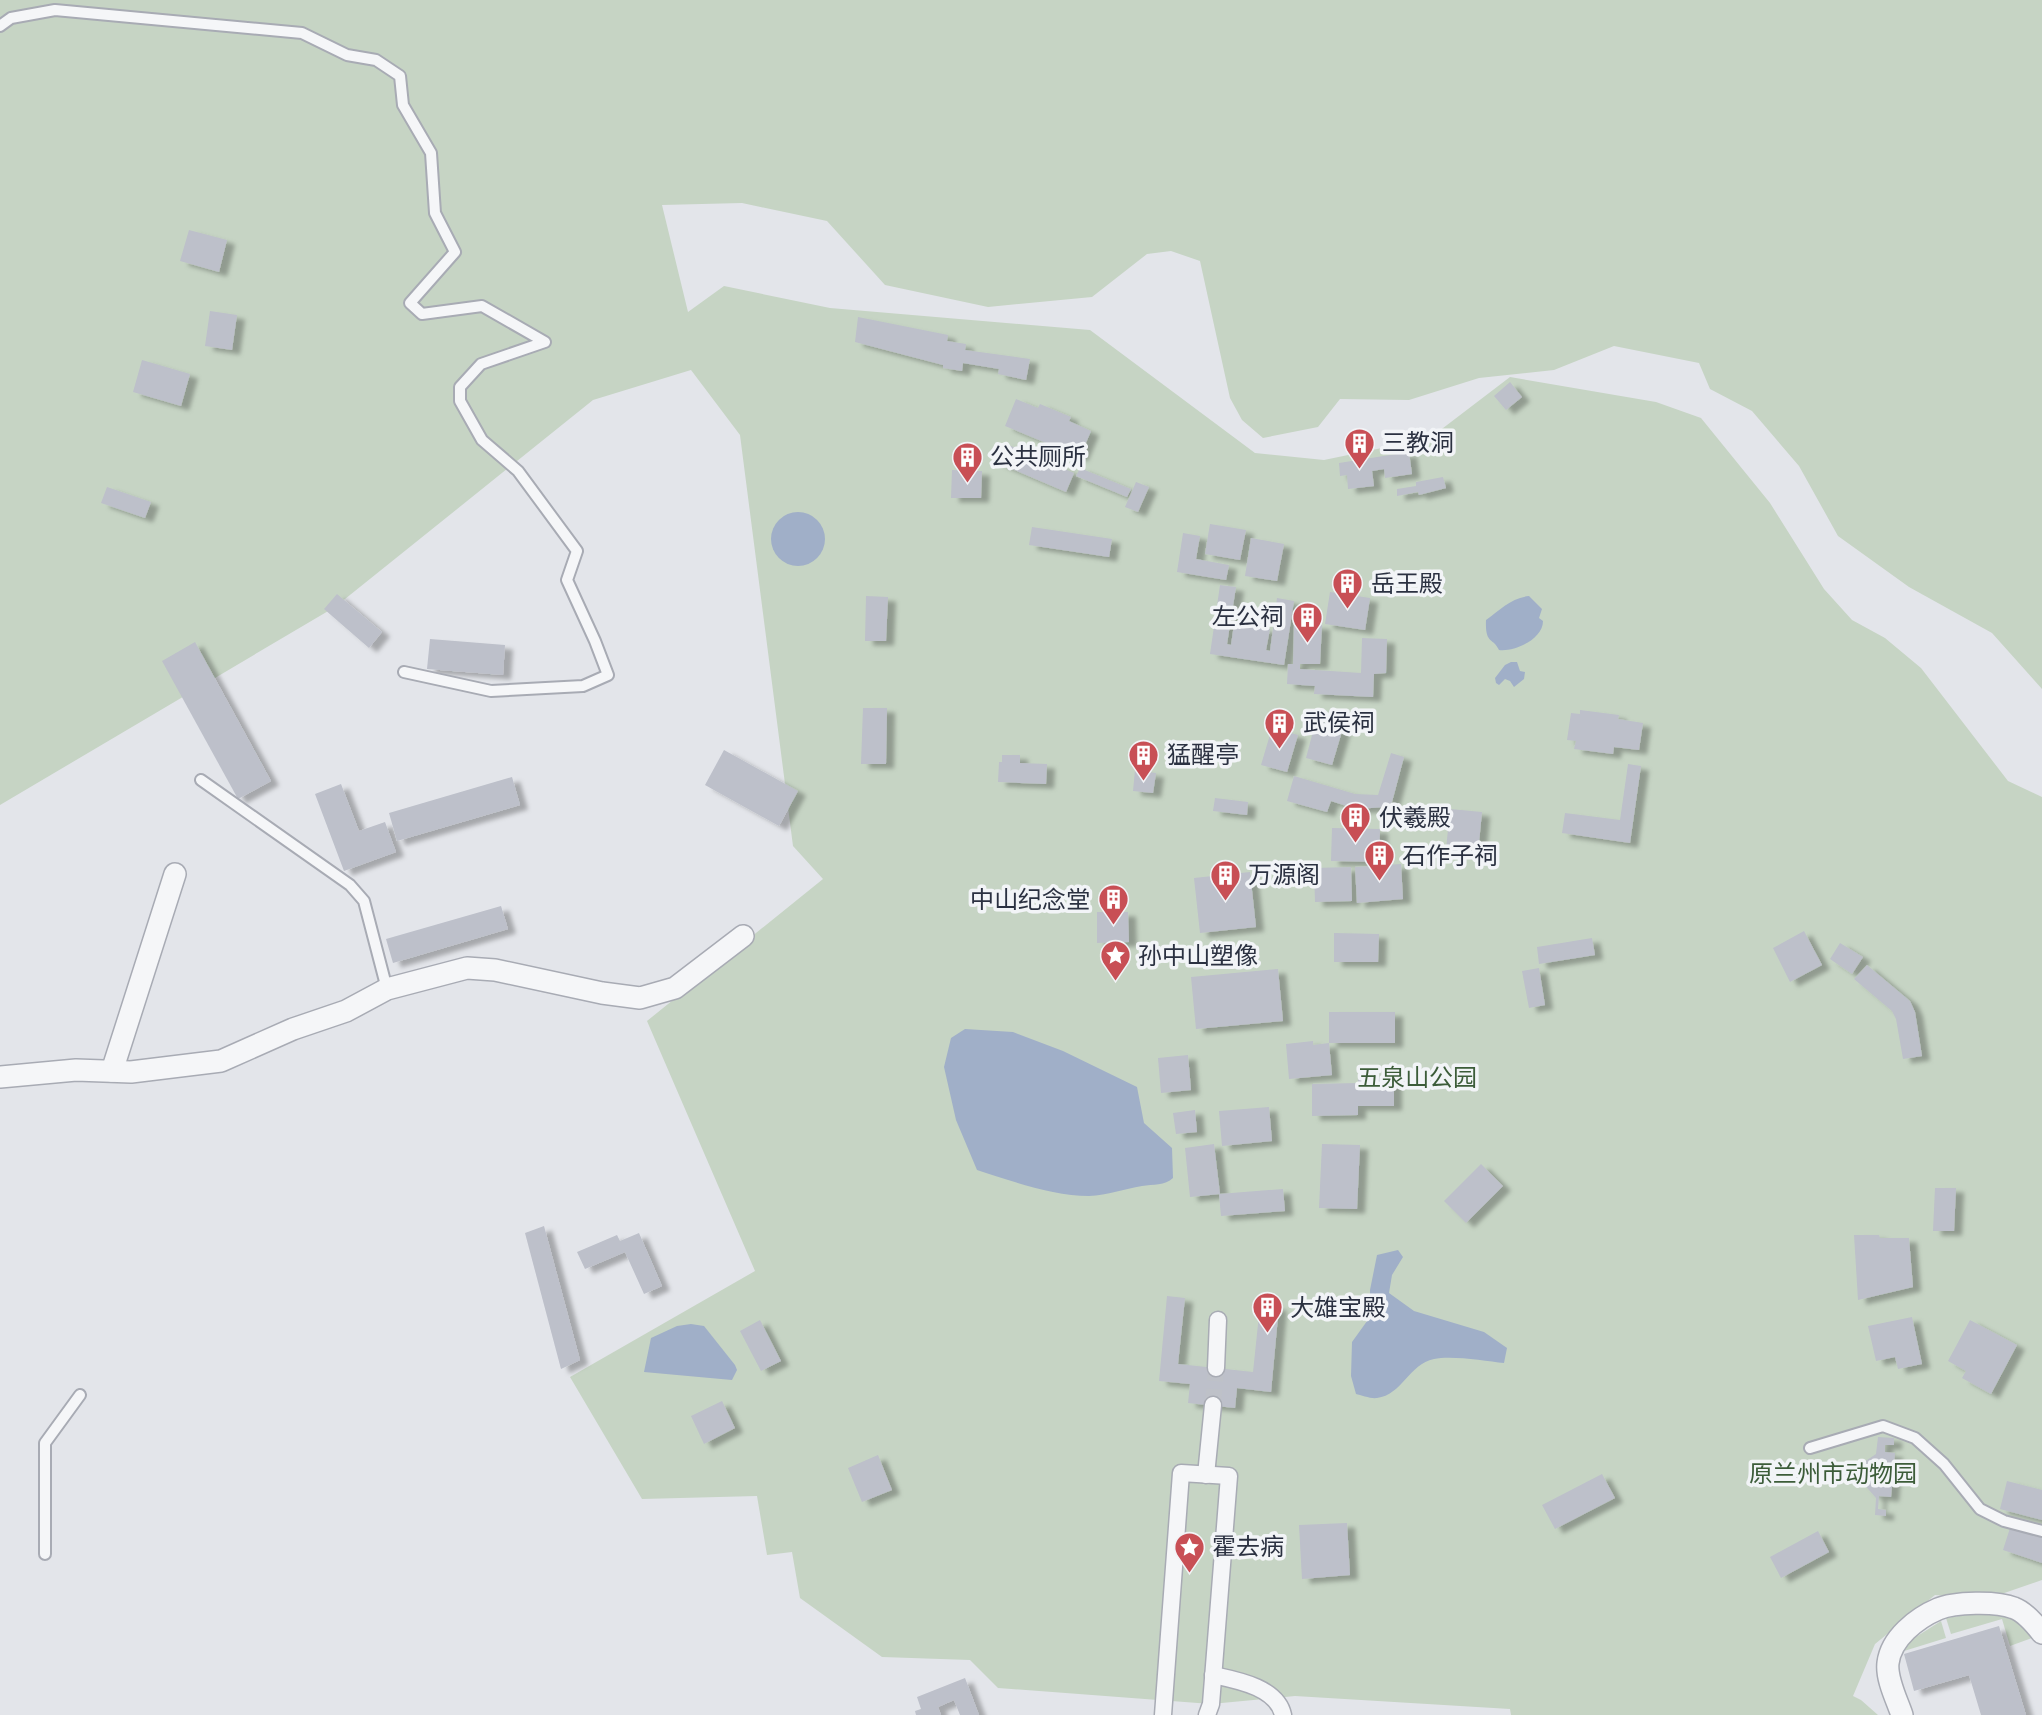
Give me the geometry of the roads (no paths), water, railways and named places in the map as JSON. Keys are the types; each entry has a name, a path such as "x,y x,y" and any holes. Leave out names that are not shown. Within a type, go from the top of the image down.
{"street":[{"path":"112,1072 175,874"},
{"path":"0,1077 76,1070 112,1072 179,1068 220,1061 268,1038 346,1011 387,989 467,968 495,970 602,993 640,998 675,988 743,936"},
{"path":"1216,1368 1218,1321"},
{"path":"1206,1475 1213,1405"},
{"path":"1163,1715 1181,1473 1228,1476 1211,1704 1207,1715"},
{"path":"1902,1715 1888,1664 1895,1642 1916,1622 1940,1608 1980,1603 2014,1608 2031,1620 2042,1633"},
{"path":"1213,1675 1240,1680 1266,1693 1281,1708 1283,1715"}],"lane":[{"path":"0,26 11,18 55,10 302,33 347,55 376,60 400,76 403,105 431,153 435,213 455,252 410,303 422,314 482,306 545,342 481,365 460,387 460,401 482,440 518,471 577,551 566,580 608,675 583,686 491,691 404,672"},
{"path":"201,780 350,885 365,901 387,989"},
{"path":"45,1554 45,1443 80,1395"},
{"path":"1811,1448 1883,1426 1915,1438 1944,1464 1980,1509 2004,1521 2042,1531"}],"water":[{"path":"798,512 817,520 825,539 817,558 798,566 779,558 771,539 779,520"},
{"path":"1529,596 1542,609 1539,618 1543,621 1542,627 1527,643 1513,649 1499,650 1488,637 1486,620 1511,602"},
{"path":"1517,662 1520,671 1525,672 1524,679 1514,687 1505,679 1499,685 1495,678 1505,665"},
{"path":"965,1029 1013,1032 1063,1051 1137,1087 1144,1123 1172,1148 1173,1178 1163,1184 1089,1196 1047,1191 977,1170 956,1120 944,1067 951,1038"},
{"path":"1398,1250 1403,1257 1392,1275 1389,1293 1414,1311 1484,1332 1507,1348 1504,1363 1459,1358 1434,1359 1418,1367 1386,1396 1375,1398 1356,1394 1351,1376 1352,1342 1370,1317 1370,1290 1377,1255"},
{"path":"677,1326 704,1326 735,1365 737,1370 732,1380 644,1372 651,1338"}],"tunnel":[{"path":"1213,1405 1216,1368"}],"place":[{"name":"三教洞","path":"1359,470"},
{"name":"公共厕所","path":"967,484"},
{"name":"岳王殿","path":"1348,611"},
{"name":"左公祠","path":"1307,644"},
{"name":"武侯祠","path":"1280,750"},
{"name":"猛醒亭","path":"1144,782"},
{"name":"伏羲殿","path":"1356,845"},
{"name":"石作子祠","path":"1379,883"},
{"name":"万源阁","path":"1225,902"},
{"name":"中山纪念堂","path":"1113,927"},
{"name":"孙中山塑像","path":"1115,983"},
{"name":"大雄宝殿","path":"1267,1335"},
{"name":"霍去病","path":"1189,1574"}],"park label":[{"name":"五泉山公园","path":"1417,1078"},
{"name":"原兰州市动物园","path":"1833,1474"}]}
